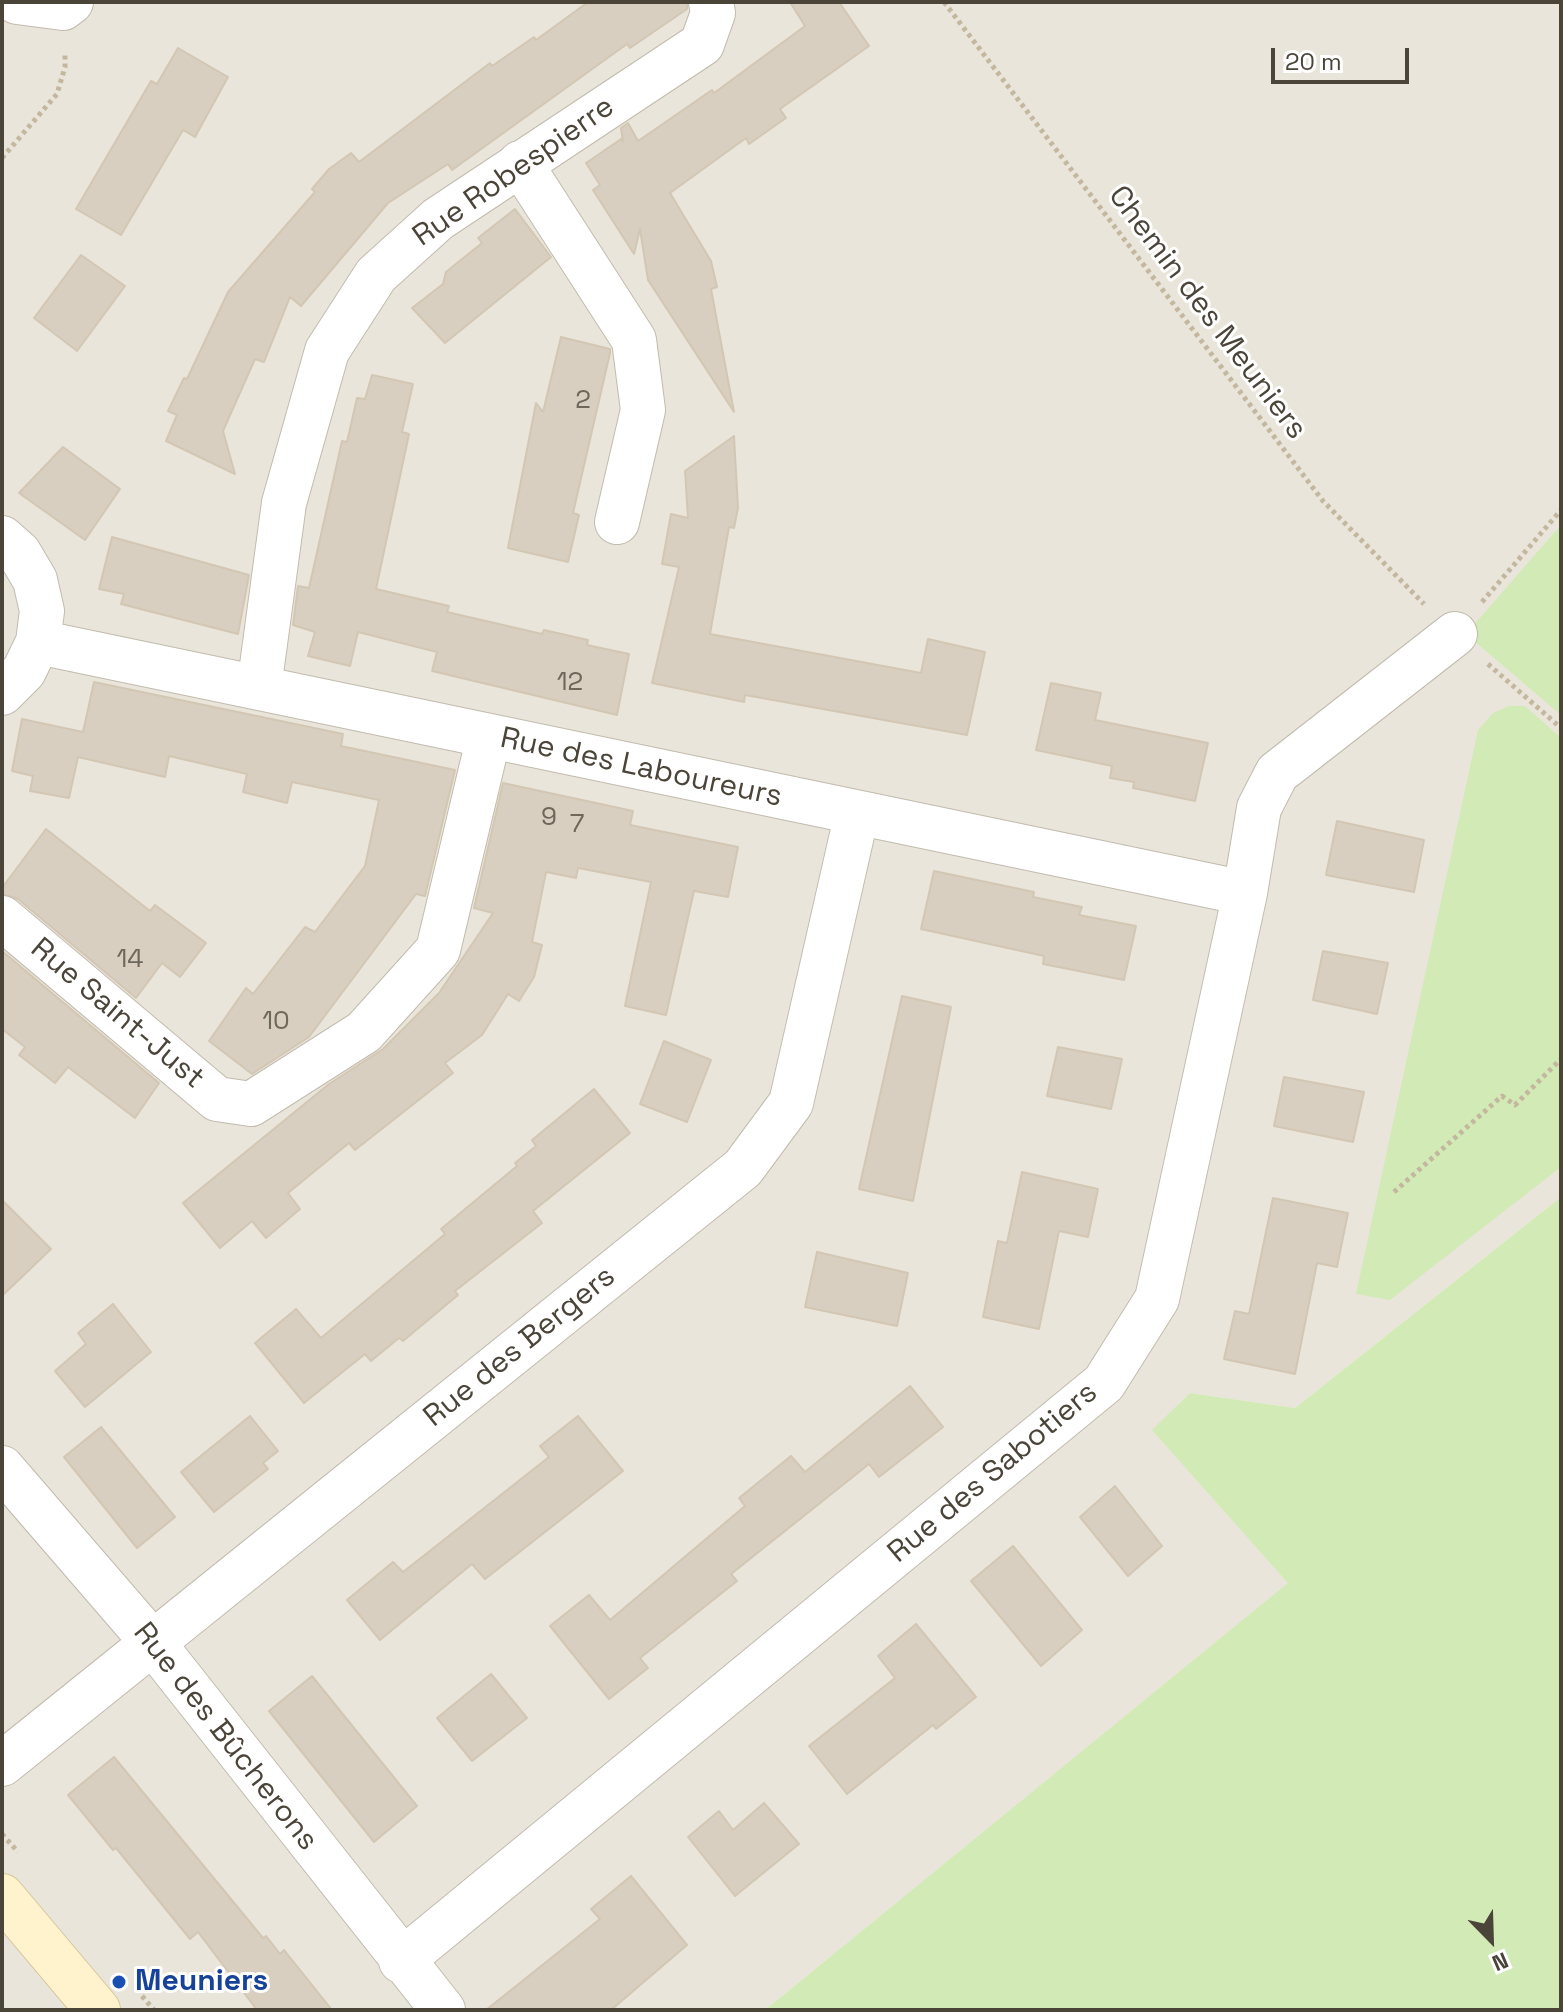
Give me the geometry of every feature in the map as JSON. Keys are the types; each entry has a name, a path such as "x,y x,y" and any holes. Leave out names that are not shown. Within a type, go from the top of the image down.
{"street":[{"path":"17,2 67,5"},
{"name":"Rue Robespierre","path":"259,688 284,503 327,351 376,275 438,219 702,44 713,13 711,2"},
{"path":"520,163 634,340 643,410 617,522"},
{"path":"2,538 19,553 35,580 42,611 38,642 24,671 2,693"},
{"name":"Rue des Sabotiers","path":"401,1961 1104,1383 1157,1299 1245,893 1259,808 1277,773 1455,634"},
{"name":"Rue des Laboureurs","path":"38,642 1245,893"},
{"name":"Rue Saint-Just","path":"2,918 217,1099 251,1104 364,1032 438,950 489,736"},
{"name":"Rue des Bergers","path":"2,1764 743,1168 791,1103 857,813"},
{"name":"Rue des Bûcherons","path":"2,1468 153,1643 401,1961 443,2010"},
{"path":"2,1896 98,2010"}],"path":[{"name":"Chemin des Meuniers","path":"944,2 1323,501 1455,634 1561,728"},
{"path":"2,158 57,94 65,67 67,5"},
{"path":"1455,634 1561,510"},
{"path":"1394,1192 1502,1096 1515,1105 1561,1059"}],"shaded area":[{"path":"2,2 1561,2 1561,1197 1295,1408 1190,1393 1153,1430 1289,1583 765,2010 2,2010"}],"green space":[{"path":"1561,525 1561,715 1466,634"},
{"path":"1509,706 1525,706 1561,738 1561,1167 1390,1300 1356,1294 1478,730 1493,713"},
{"path":"1561,1197 1561,2010 765,2010 1288,1583 1152,1430 1190,1393 1295,1408"}],"building":[{"path":"588,2 687,2 687,9 630,48 627,44 452,170 448,164 388,203 301,306 290,297 264,362 255,359 223,431 235,474 166,441 177,415 168,411 184,378 187,379 228,292 315,192 312,189 329,169 351,153 359,162 490,63 492,66 534,37 536,40"},
{"path":"790,2 839,2 869,46 780,109 786,118 749,144 746,138 670,193 711,261 717,287 711,289 734,412 648,280 640,229 634,254 593,190 600,185 586,163 621,139 623,142 621,128 628,123 638,141 712,90 714,93 805,26"},
{"path":"178,48 228,77 195,137 183,130 121,235 76,209 151,81 157,84"},
{"path":"515,209 551,257 445,343 412,308 443,284 446,272 482,243 478,238"},
{"path":"81,255 125,286 77,351 34,318"},
{"path":"561,337 610,349 573,513 579,515 568,562 508,548 536,403 543,412"},
{"path":"372,375 413,384 402,432 409,434 376,589 449,606 447,612 542,634 544,630 588,640 587,645 629,654 617,715 432,671 437,652 358,632 350,666 308,656 315,632 293,625 298,586 309,588 342,441 347,442 357,398 365,399"},
{"path":"734,436 738,508 734,528 729,527 710,634 921,673 928,639 985,652 967,735 745,695 744,702 652,683 679,567 662,564 671,514 688,518 685,471"},
{"path":"63,447 120,489 85,540 19,493"},
{"path":"112,537 249,575 238,634 121,604 124,594 99,589"},
{"path":"94,682 343,734 341,746 455,770 425,896 416,894 309,1037 252,1074 209,1041 246,988 253,994 305,927 315,932 365,866 379,800 292,782 287,803 243,792 247,774 169,756 165,777 78,757 69,798 30,791 33,776 12,771 22,719 83,732"},
{"path":"1051,683 1101,693 1095,720 1208,743 1195,801 1133,788 1134,782 1110,778 1112,766 1036,750"},
{"path":"503,783 633,811 630,825 738,847 728,897 694,891 666,1015 625,1006 651,882 578,868 576,878 546,872 532,942 542,945 534,977 519,1001 508,994 482,1035 445,1063 453,1073 355,1150 349,1143 288,1193 300,1209 266,1238 252,1221 220,1248 183,1203 329,1084 383,1049 439,993 493,913 474,908"},
{"path":"1337,821 1424,840 1414,892 1326,875"},
{"path":"46,829 150,911 155,905 206,943 180,977 162,963 136,998 18,899 2,894 2,888"},
{"path":"934,871 1034,892 1033,897 1082,907 1079,915 1136,926 1124,980 1043,964 1044,956 921,929"},
{"path":"2,951 159,1083 135,1118 68,1067 55,1083 19,1055 25,1047 2,1029"},
{"path":"1323,951 1388,963 1377,1014 1313,1000"},
{"path":"902,996 951,1007 913,1201 859,1189"},
{"path":"664,1041 711,1060 687,1122 640,1104"},
{"path":"1058,1047 1122,1059 1111,1109 1047,1096"},
{"path":"1284,1077 1364,1092 1353,1142 1274,1126"},
{"path":"594,1089 630,1133 533,1211 542,1223 455,1291 458,1295 403,1341 399,1338 371,1361 365,1354 304,1403 255,1343 296,1309 321,1338 445,1234 441,1229 517,1166 515,1163 536,1146 532,1140"},
{"path":"1022,1172 1098,1189 1088,1237 1059,1231 1039,1329 983,1317 998,1241 1007,1243"},
{"path":"1273,1198 1348,1213 1337,1267 1317,1263 1295,1374 1224,1359 1235,1311 1249,1314"},
{"path":"2,1200 51,1249 2,1296"},
{"path":"817,1252 908,1273 897,1326 805,1307"},
{"path":"113,1304 151,1352 85,1407 55,1371 86,1344 78,1333"},
{"path":"910,1386 943,1427 879,1477 869,1464 731,1574 737,1581 640,1658 648,1668 609,1699 550,1626 589,1595 610,1620 745,1506 739,1498 791,1456 805,1472"},
{"path":"250,1416 278,1451 263,1463 268,1469 214,1512 181,1472"},
{"path":"578,1416 623,1471 485,1579 472,1564 380,1640 347,1600 393,1562 403,1572 549,1457 540,1446"},
{"path":"101,1427 175,1517 137,1548 64,1457"},
{"path":"1115,1486 1162,1546 1128,1576 1080,1517"},
{"path":"1013,1546 1082,1630 1041,1666 971,1581"},
{"path":"916,1624 976,1697 936,1729 933,1725 847,1794 809,1746 895,1678 878,1656"},
{"path":"491,1674 527,1718 472,1761 437,1718"},
{"path":"312,1676 417,1806 374,1842 269,1711"},
{"path":"114,1757 263,1938 266,1936 280,1954 284,1950 332,2010 257,2010 198,1932 190,1939 116,1848 113,1850 68,1795"},
{"path":"764,1803 799,1844 735,1896 688,1837 719,1811 733,1830"},
{"path":"631,1876 687,1945 611,2010 486,2010 600,1919 591,1909"}],"place":[{"name":"Meuniers","path":"119,1982"}]}
